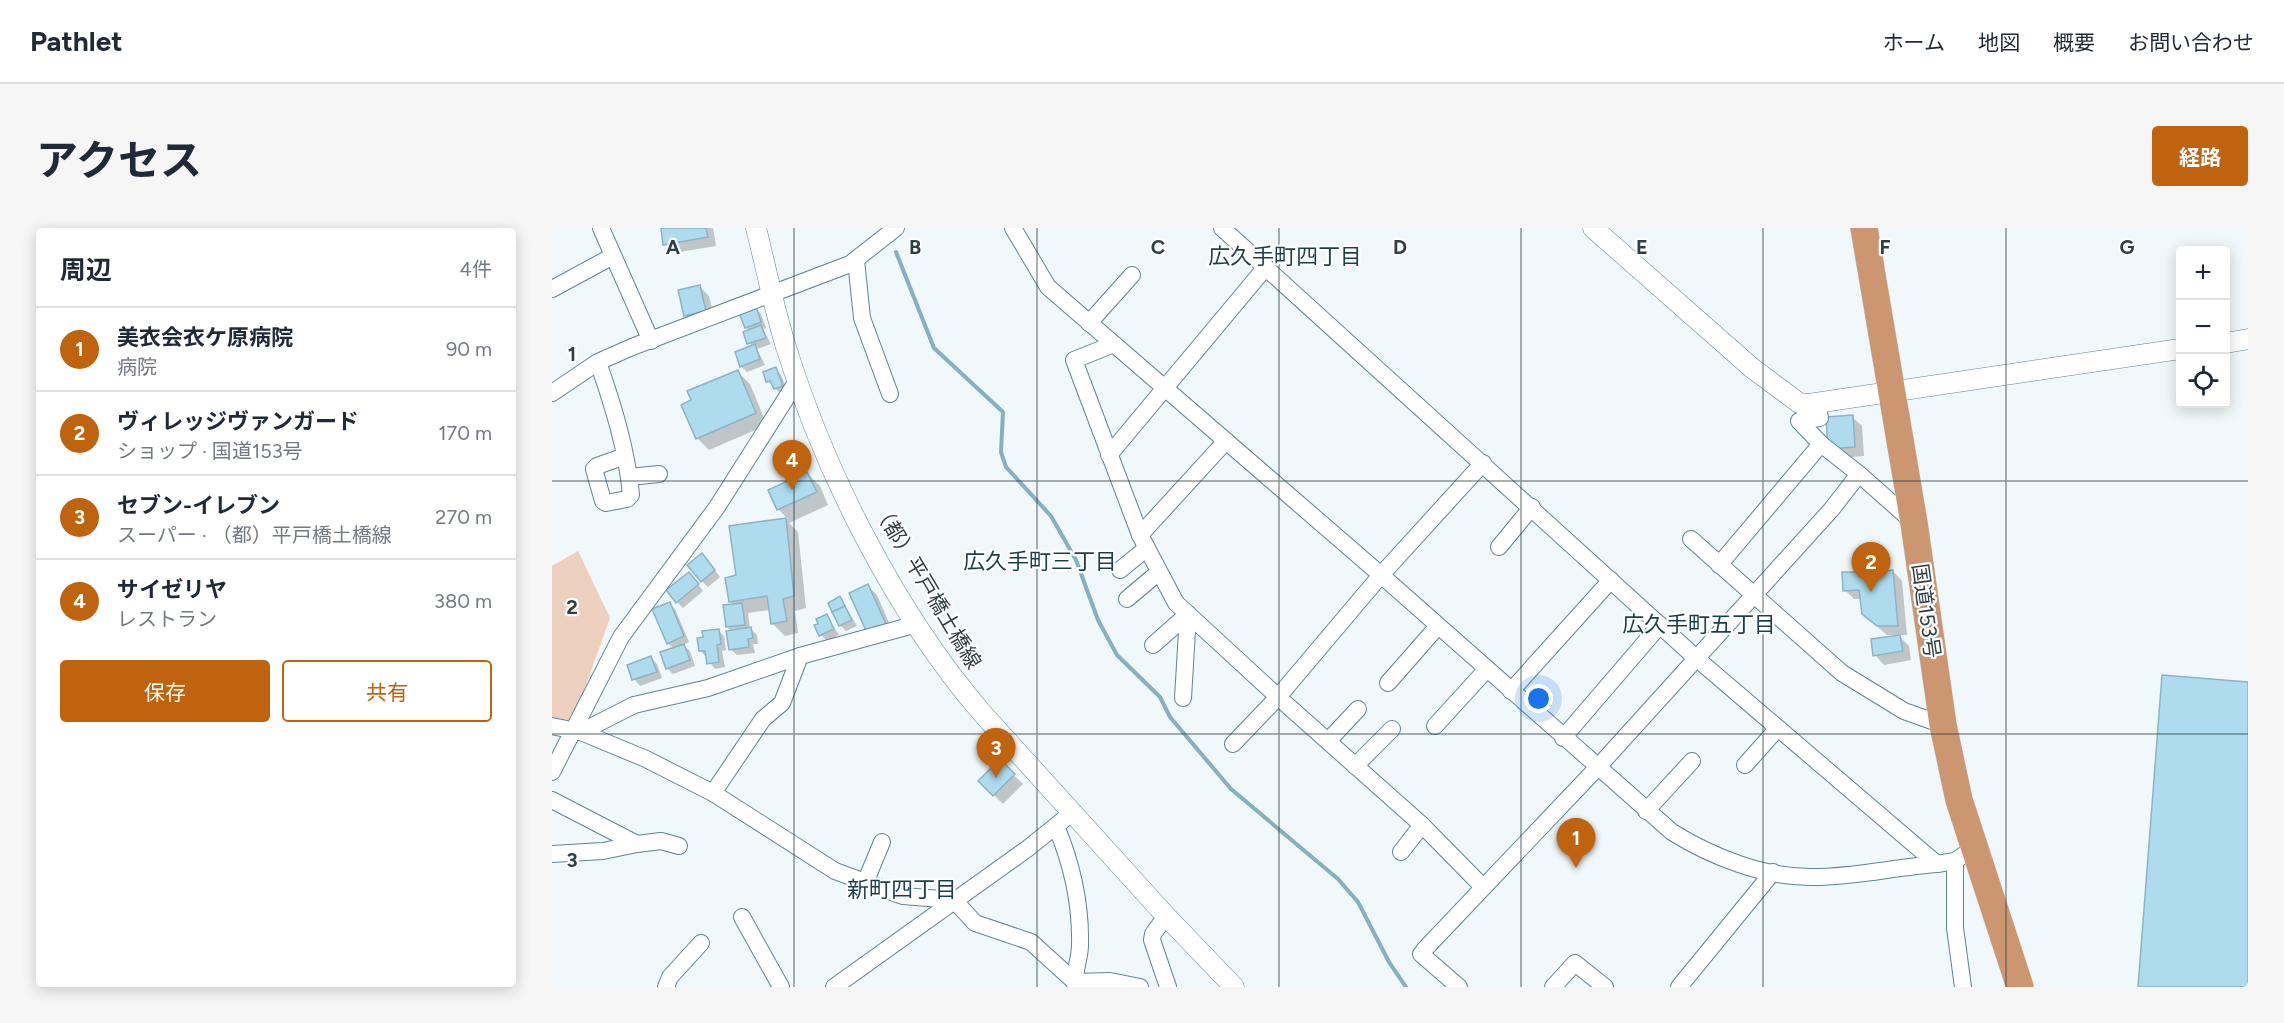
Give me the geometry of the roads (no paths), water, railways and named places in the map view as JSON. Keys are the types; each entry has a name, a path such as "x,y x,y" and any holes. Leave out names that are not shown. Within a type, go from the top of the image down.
{"highway":[{"name":"国道153号","path":"1864,228 1914,523 1943,725 1959,800 1965,854 2020,987"}],"street":[{"path":"601,228 651,341"},
{"name":"（都）平戸橋土橋線","path":"756,228 797,381 839,484 869,543 917,624 957,683 1166,916 1234,987"},
{"path":"552,393 598,362 856,260 896,228"},
{"path":"1013,228 1048,288 1382,575 1646,811 1693,845 1773,872 1814,877 1937,864 1965,854 1955,928 1963,987"},
{"path":"1222,228 1696,658 1937,864"},
{"path":"1593,228 1777,389 1800,403 1893,393 2176,350"},
{"path":"553,287 613,256"},
{"path":"856,260 862,318 890,394"},
{"path":"1109,455 1266,267"},
{"path":"1089,323 1132,275"},
{"path":"2230,342 2248,339"},
{"path":"1114,344 1074,360 1143,541 1176,603 1422,825 1482,886"},
{"path":"598,362 612,402 625,456 629,477 630,495 627,499 606,503 603,501 594,469 625,456"},
{"path":"552,772 578,730 621,637 717,507 797,381"},
{"path":"1817,402 1820,418 1799,421 1821,444 1914,523"},
{"path":"1120,570 1226,441"},
{"path":"1719,565 1821,444"},
{"path":"1233,744 1278,697 1382,575 1483,463"},
{"path":"629,477 659,474"},
{"path":"1459,987 1423,952 1482,886 1597,768 1754,596 1859,474"},
{"path":"1498,547 1532,507"},
{"path":"1690,539 1863,688 1904,711 1943,725"},
{"path":"1127,599 1159,572"},
{"path":"1511,691 1611,580"},
{"path":"1153,645 1188,614"},
{"path":"1183,698 1188,614"},
{"path":"578,730 634,705 708,688 800,656 917,624"},
{"path":"1563,738 1660,625"},
{"path":"1388,683 1438,626"},
{"path":"713,793 763,719 782,703 800,656"},
{"path":"1435,726 1487,669"},
{"path":"1328,741 1358,709"},
{"path":"552,726 578,730 646,759 713,793 823,864 865,883 903,896 954,900 975,923 1031,942 1073,985"},
{"path":"1745,765 1778,728"},
{"path":"1355,766 1392,729"},
{"path":"1646,811 1692,760"},
{"path":"552,800 637,844"},
{"path":"834,987 1073,812"},
{"path":"1401,852 1422,825"},
{"path":"1056,826 1069,857 1080,918 1080,960 1073,985"},
{"path":"552,854 603,851 661,841 679,846"},
{"path":"865,883 882,842"},
{"path":"1679,987 1773,872"},
{"path":"1166,916 1153,934 1152,940 1168,987"},
{"path":"742,917 781,987"},
{"path":"666,987 670,977 701,943"},
{"path":"1553,987 1575,963 1605,987"},
{"path":"1073,985 1110,981 1140,987"}],"waterway":[{"path":"896,252 934,348 1003,412 1001,452 1006,467 1051,516 1076,560 1098,620 1117,655 1160,697 1170,717 1231,789 1338,879 1358,902 1389,962 1406,987"}],"place":[{"name":"サイゼリヤ","path":"792,490"},
{"name":"ヴィレッジヴァンガード","path":"1871,592"},
{"name":"セブン-イレブン","path":"996,778"},
{"name":"美衣会衣ケ原病院","path":"1576,868"}],"district":[{"name":"広久手町四丁目","path":"1285,256"},
{"name":"広久手町三丁目","path":"1040,561"},
{"name":"広久手町五丁目","path":"1699,624"},
{"name":"新町四丁目","path":"902,889"}]}
